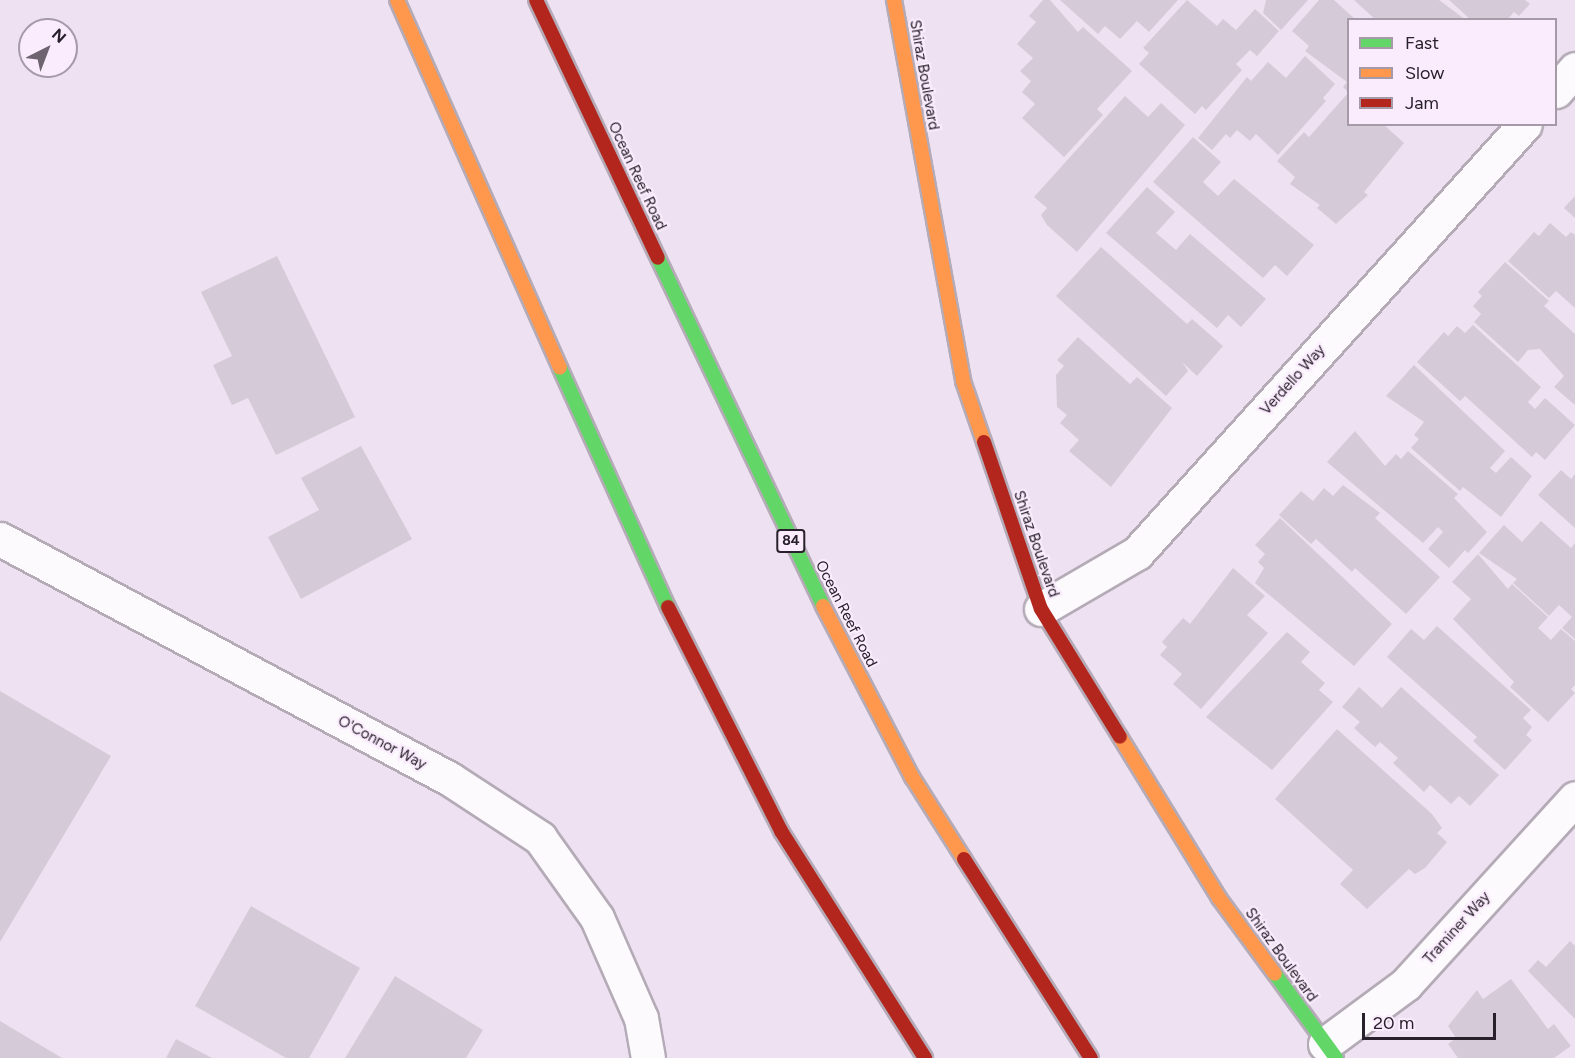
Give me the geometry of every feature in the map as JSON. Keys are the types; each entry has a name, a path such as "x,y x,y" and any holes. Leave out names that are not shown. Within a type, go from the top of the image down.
{"main road":[{"path":"397,0 652,576 781,831 926,1058"},
{"name":"Ocean Reef Road","path":"536,0 813,588 912,777 1091,1058"},
{"name":"Shiraz Boulevard","path":"894,0 963,381 1041,609 1219,897 1330,1051"}],"street":[{"path":"1557,90 1575,69"},
{"name":"Verdello Way","path":"1041,609 1137,553 1523,126"},
{"name":"O'Connor Way","path":"0,539 450,779 540,838 597,918 641,1018 648,1058"},
{"name":"Traminer Way","path":"1330,1051 1406,984 1575,798"}],"building":[{"path":"1043,0 1050,0 1078,32 1083,27 1132,71 1097,109 1103,115 1064,157 1022,118 1035,104 1022,92 1031,81 1020,71 1033,58 1017,44 1036,22 1029,16"},
{"path":"1060,0 1178,0 1149,32 1137,21 1120,39 1105,26 1098,34"},
{"path":"1187,0 1217,26 1223,19 1236,30 1255,9 1279,31 1257,56 1250,50 1236,64 1242,70 1206,110 1202,106 1195,114 1139,64 1149,53 1143,48"},
{"path":"1266,0 1308,0 1281,30 1263,13"},
{"path":"1319,0 1334,0 1354,18 1347,18 1347,82 1305,51 1309,46 1292,31"},
{"path":"1354,0 1439,0 1463,18 1374,18"},
{"path":"1449,0 1525,0 1530,4 1519,16 1514,12 1509,18 1469,18"},
{"path":"1305,56 1335,84 1323,98 1326,101 1278,155 1256,134 1250,141 1237,130 1230,138 1226,134 1212,150 1198,138 1247,77 1251,81 1268,62 1286,78"},
{"path":"1347,94 1347,126 1385,126 1404,143 1364,192 1368,195 1336,224 1317,208 1320,205 1290,184 1295,177 1277,161 1304,132 1309,137"},
{"path":"1125,96 1148,117 1161,103 1185,125 1077,252 1047,225 1041,215 1047,208 1034,197"},
{"path":"1193,137 1221,162 1203,182 1218,196 1234,179 1314,245 1287,276 1275,265 1263,278 1153,182"},
{"path":"1147,187 1175,212 1156,233 1176,250 1190,234 1266,299 1241,327 1228,315 1217,328 1106,233"},
{"path":"1575,196 1575,218 1564,208"},
{"path":"1550,223 1566,237 1571,232 1575,235 1575,308 1556,291 1549,298 1508,261 1534,232 1539,236"},
{"path":"1101,247 1187,324 1192,319 1223,346 1197,376 1182,362 1188,371 1166,396 1056,296"},
{"path":"277,256 355,417 276,455 248,398 232,405 213,365 232,356 201,292"},
{"path":"1505,262 1549,301 1544,306 1575,334 1575,405 1554,387 1564,376 1540,349 1528,350 1518,362 1474,322 1481,314 1473,306 1482,296 1478,292"},
{"path":"1473,325 1541,387 1528,402 1535,409 1545,398 1575,425 1545,460 1536,452 1532,457 1465,396 1460,401 1417,362 1444,332 1448,336 1457,326 1465,333"},
{"path":"1078,337 1130,384 1137,377 1172,408 1111,487 1069,451 1079,440 1060,423 1067,415 1057,407 1056,375 1064,366 1057,360"},
{"path":"1414,365 1505,451 1490,468 1496,473 1511,457 1532,476 1501,517 1463,487 1460,491 1411,448 1419,439 1414,435 1424,422 1386,396"},
{"path":"1355,431 1385,466 1396,454 1401,459 1408,451 1458,494 1454,498 1487,532 1468,553 1465,550 1449,568 1428,549 1443,532 1438,527 1423,543 1327,462"},
{"path":"361,446 412,539 301,599 268,537 319,510 301,478"},
{"path":"1561,470 1571,479 1575,474 1575,528 1538,495"},
{"path":"1343,485 1380,513 1375,518 1440,577 1406,614 1355,568 1352,572 1316,539 1311,544 1279,515 1301,491 1313,501 1324,488 1333,496"},
{"path":"1280,518 1392,624 1354,666 1255,583 1264,568 1258,562 1265,554 1255,545"},
{"path":"1541,521 1571,548 1575,543 1575,639 1562,628 1572,617 1559,605 1549,616 1513,583 1517,579 1479,553 1504,525 1522,542"},
{"path":"1478,554 1508,589 1512,584 1548,617 1538,628 1551,640 1561,629 1575,641 1575,685 1571,689 1575,693 1548,722 1510,687 1514,682 1453,619 1471,599 1452,582"},
{"path":"1233,568 1265,596 1247,615 1268,633 1201,709 1173,684 1182,674 1160,655 1167,647 1162,642 1183,618 1190,624"},
{"path":"1437,626 1531,710 1523,718 1532,727 1526,735 1532,740 1505,770 1473,741 1477,737 1387,657 1411,629 1424,640"},
{"path":"1287,632 1310,652 1301,662 1325,683 1319,690 1333,702 1272,770 1206,717"},
{"path":"1359,687 1382,708 1401,687 1499,775 1470,806 1459,796 1451,804 1430,785 1424,792 1393,763 1398,758 1380,742 1375,747 1354,728 1360,722 1342,707"},
{"path":"0,691 111,756 0,942"},
{"path":"1337,729 1432,814 1442,828 1437,833 1447,842 1425,868 1415,874 1409,869 1367,909 1340,884 1353,870 1275,799"},
{"path":"251,906 360,968 309,1058 286,1058 195,1006"},
{"path":"1570,941 1575,946 1575,1019 1528,971 1538,960 1546,967"},
{"path":"395,976 483,1030 466,1058 345,1058"},
{"path":"1511,979 1548,1029 1554,1024 1571,1046 1554,1058 1458,1058 1448,1044 1456,1038 1448,1026 1477,990 1483,999"},
{"path":"0,1021 62,1058 0,1058"},
{"path":"176,1039 212,1058 166,1058"}],"traffic: fast":[{"path":"658,258 823,606"},
{"path":"560,368 668,607"},
{"path":"1275,974 1336,1058"}],"traffic: slow":[{"path":"397,0 560,368"},
{"path":"894,0 963,381 984,442"},
{"path":"823,606 912,777 964,859"},
{"path":"1120,737 1219,898 1275,974"}],"traffic: jam":[{"path":"536,0 658,258"},
{"path":"984,442 1041,609 1120,737"},
{"path":"668,607 781,831 925,1058"},
{"path":"964,859 1091,1058"}]}
